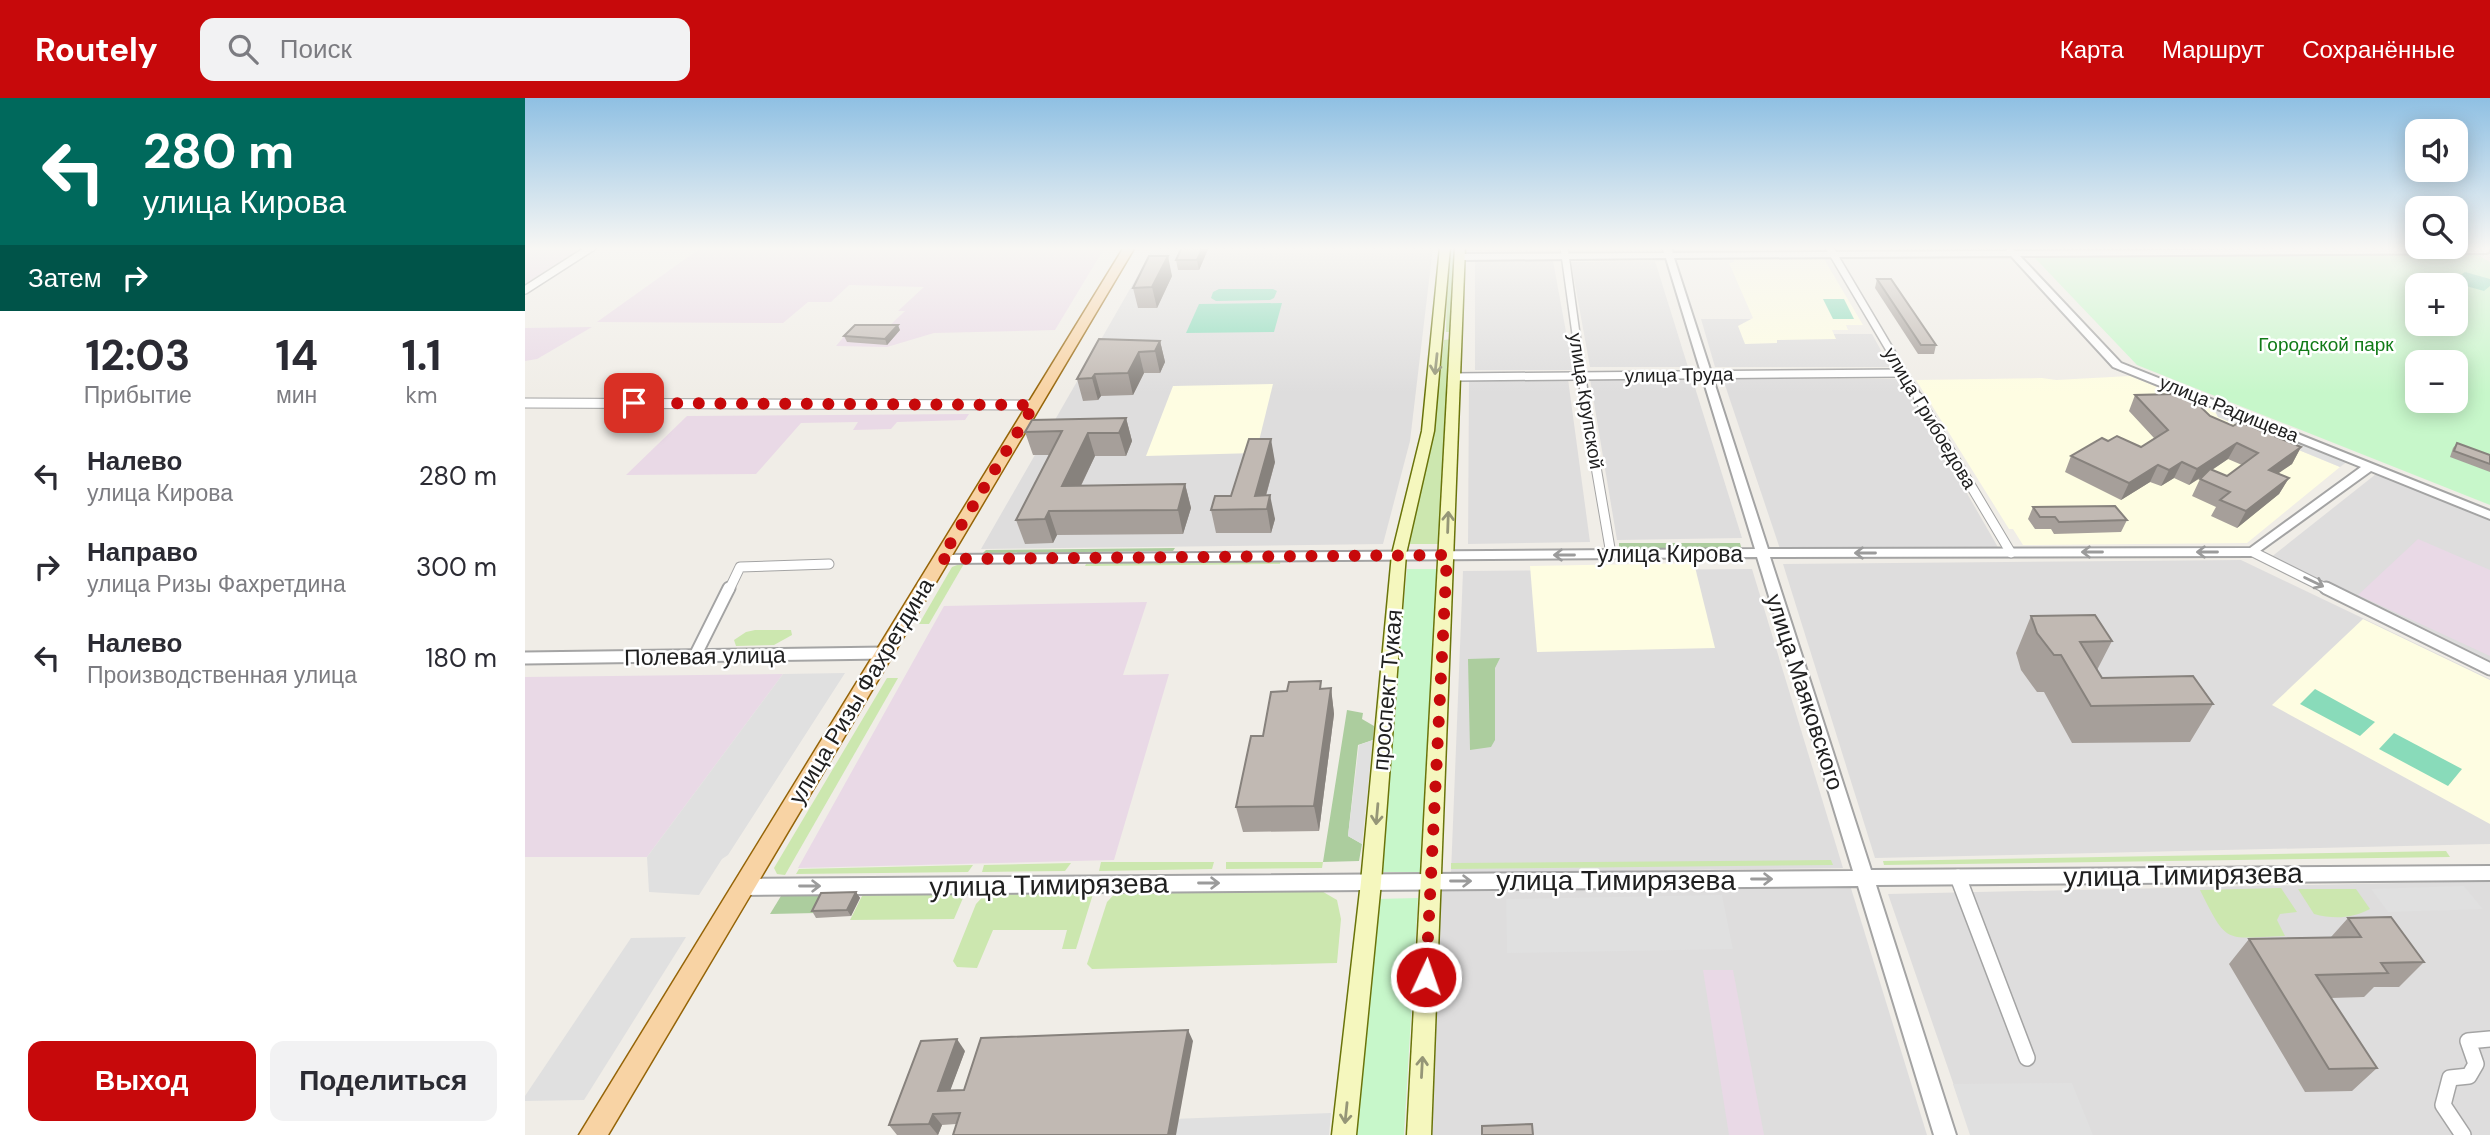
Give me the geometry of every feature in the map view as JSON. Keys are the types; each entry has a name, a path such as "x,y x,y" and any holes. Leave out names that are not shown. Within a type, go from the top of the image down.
{"main road":[{"name":"улица Ризы Фахретдина","path":"593,1135 1101,295"},
{"name":"проспект Тукая","path":"1419,1135 1454,377 1447,333 1446,295"},
{"name":"проспект Тукая","path":"1344,1135 1371,882 1399,554 1428,431 1453,295"}],"street":[{"name":"улица Крупской","path":"1570,295 1611,554"},
{"name":"улица Маяковского","path":"1682,295 1761,554 1945,1135"},
{"name":"улица Грибоедова","path":"1857,295 2011,553"},
{"name":"улица Радищева","path":"2052,295 2117,365 2490,515"},
{"name":"улица Труда","path":"1454,377 1903,373"},
{"path":"525,403 1034,405"},
{"path":"2371,466 2253,552 2490,669"},
{"name":"улица Кирова","path":"941,559 1399,554 2253,552"},
{"path":"695,656 740,567 829,564"},
{"name":"Полевая улица","path":"525,658 885,653"},
{"name":"улица Тимирязева","path":"742,887 2490,873"},
{"path":"1958,877 2027,1058"},
{"path":"2463,1135 2443,1105 2449,1078 2469,1076 2476,1064 2468,1041 2490,1039"}],"shaded area":[{"path":"634,295 838,295 831,302 808,302 783,323 597,322"},
{"path":"915,295 1076,295 1055,330 934,333 887,347 836,346 851,328 887,328 905,311 898,311"},
{"path":"1126,295 1427,295 1410,441 1383,544 981,549"},
{"path":"1475,295 1559,295 1573,370 1475,370"},
{"path":"1577,295 1666,295 1688,367 1590,367"},
{"path":"1743,295 1846,295 1863,325 1846,325 1848,330 1832,330 1836,339 1777,340 1777,343 1745,344 1738,326 1753,318"},
{"path":"1701,319 1811,319 1818,334 1872,334 1890,367 1715,367"},
{"path":"592,327 537,359 525,361 525,328"},
{"path":"2130,376 2214,410 2218,417 2340,467 2247,543 2023,545 2013,529 2009,529 1916,380 2056,380"},
{"path":"1692,378 1742,538 1617,540 1590,379"},
{"path":"1568,379 1590,542 1468,544 1469,380"},
{"path":"1723,379 1901,379 1999,549 1780,549"},
{"path":"1273,384 1256,453 1146,456 1173,386"},
{"path":"2212,404 2348,461 2340,467 2218,417"},
{"path":"969,414 965,420 897,422 891,429 853,430 858,422 801,423 756,474 626,475 687,416"},
{"path":"2376,474 2490,520 2490,662 2270,558"},
{"path":"2418,539 2490,570 2490,656 2358,595"},
{"path":"2241,560 2490,679 2490,844 1875,858 1783,564"},
{"path":"1694,563 1715,648 1537,652 1530,566"},
{"path":"1752,569 1843,868 1451,873 1463,571"},
{"path":"1147,602 1123,675 1169,674 1114,860 798,868 944,606"},
{"path":"2363,619 2490,680 2490,824 2272,705"},
{"path":"845,673 728,855 722,859 699,895 649,892 647,857 783,674"},
{"path":"783,674 647,857 525,857 525,677"},
{"path":"1373,740 1362,844 1348,836 1359,745"},
{"path":"2490,881 2490,1135 1971,1135 1888,894"},
{"path":"1850,885 1927,1135 1425,1135 1434,891"},
{"path":"2464,886 2483,909 2388,912 2371,889"},
{"path":"1722,895 1733,949 1507,953 1506,899"},
{"path":"686,937 584,1100 525,1101 525,1096 631,938"},
{"path":"1703,970 1733,970 1764,1135 1729,1135"},
{"path":"2072,1083 2093,1135 1970,1135 1953,1084"},
{"path":"1331,1113 1329,1135 1169,1135 1172,1119"}],"green space":[{"path":"1212,295 1275,295 1270,300 1216,301 1211,298"},
{"path":"1447,295 1455,295 1454,332 1446,332"},
{"name":"Городской парк","path":"2071,295 2405,295 2405,336 2468,336 2468,295 2490,295 2490,505 2137,365"},
{"path":"1823,299 1844,299 1854,319 1833,319"},
{"path":"1282,303 1274,332 1186,333 1199,304"},
{"path":"1453,339 1439,544 1409,544 1433,434 1444,340"},
{"path":"1619,543 1740,543 1742,551 1619,549"},
{"path":"1175,548 1173,551 983,553 986,550"},
{"path":"1282,556 1280,564 1085,566 1089,558"},
{"path":"965,562 929,624 919,624 952,567"},
{"path":"1407,569 1437,569 1420,872 1379,872"},
{"path":"755,630 791,630 792,635 774,645 736,646 734,640"},
{"path":"1500,658 1495,668 1495,740 1491,747 1470,750 1468,659"},
{"path":"887,678 898,678 785,875 777,874 774,868"},
{"path":"2315,689 2375,722 2360,736 2300,704"},
{"path":"1347,710 1363,713 1362,719 1374,726 1373,740 1358,745 1348,836 1362,844 1359,861 1323,862"},
{"path":"2394,733 2462,769 2448,786 2379,749"},
{"path":"2446,851 2450,857 1884,865 1883,861"},
{"path":"1831,860 1833,865 1451,869 1451,863"},
{"path":"1101,862 1214,862 1212,869 1099,871"},
{"path":"1226,862 1323,862 1322,868 1226,869"},
{"path":"1071,863 1065,871 982,872 984,865"},
{"path":"973,865 968,872 796,874 799,869"},
{"path":"1313,886 1337,900 1341,919 1337,963 1092,969 1087,964 1107,902 1119,889"},
{"path":"2281,888 2297,912 2280,914 2277,920 2285,936 2250,938 2230,935 2223,930 2200,890"},
{"path":"1091,889 1093,894 1076,949 1062,949 1067,930 993,930 977,968 957,967 953,961 976,904 988,891"},
{"path":"2298,889 2356,889 2370,909 2342,917 2314,914"},
{"path":"966,891 954,919 850,920 864,892"},
{"path":"826,892 816,913 770,914 781,896 786,893"},
{"path":"1418,898 1404,1135 1351,1135 1374,899"}],"building":[{"path":"1888,295 1902,295 1936,345 1921,345"},
{"path":"855,325 898,325 885,339 844,336"},
{"path":"1099,339 1160,341 1155,351 1139,352 1128,373 1095,374 1092,378 1077,379"},
{"path":"2184,391 2210,416 2233,426 2240,422 2301,447 2269,470 2289,478 2246,511 2220,500 2230,492 2200,479 2210,469 2227,476 2258,453 2237,443 2197,469 2182,462 2169,470 2158,465 2129,483 2071,456 2102,438 2108,441 2117,436 2141,447 2168,430 2135,395"},
{"path":"1126,418 1119,433 1088,433 1062,486 1185,484 1178,510 1049,511 1045,519 1016,520 1062,431 1025,432 1032,420"},
{"path":"1249,439 1271,439 1255,496 1270,495 1267,509 1211,510 1215,496 1231,496"},
{"path":"2457,443 2490,455 2490,464 2454,451"},
{"path":"2115,506 2127,520 2059,522 2055,517 2040,517 2033,507"},
{"path":"2095,615 2112,641 2080,642 2102,678 2193,676 2213,704 2091,706 2061,655 2054,655 2037,633 2031,616"},
{"path":"1321,681 1320,689 1331,688 1314,806 1236,807 1251,736 1263,736 1271,692 1287,691 1289,682"},
{"path":"856,892 847,910 812,911 821,893"},
{"path":"2391,917 2424,962 2381,963 2388,973 2316,975 2377,1068 2329,1069 2249,939 2361,937 2348,918"},
{"path":"1188,1030 1168,1135 953,1135 960,1113 933,1114 929,1124 889,1125 921,1041 957,1039 938,1091 964,1090 981,1038"},
{"path":"1532,1124 1533,1135 1482,1135 1482,1126"}],"route":[{"path":"634,403 1034,405 941,559 1447,555 1426,977"}]}
